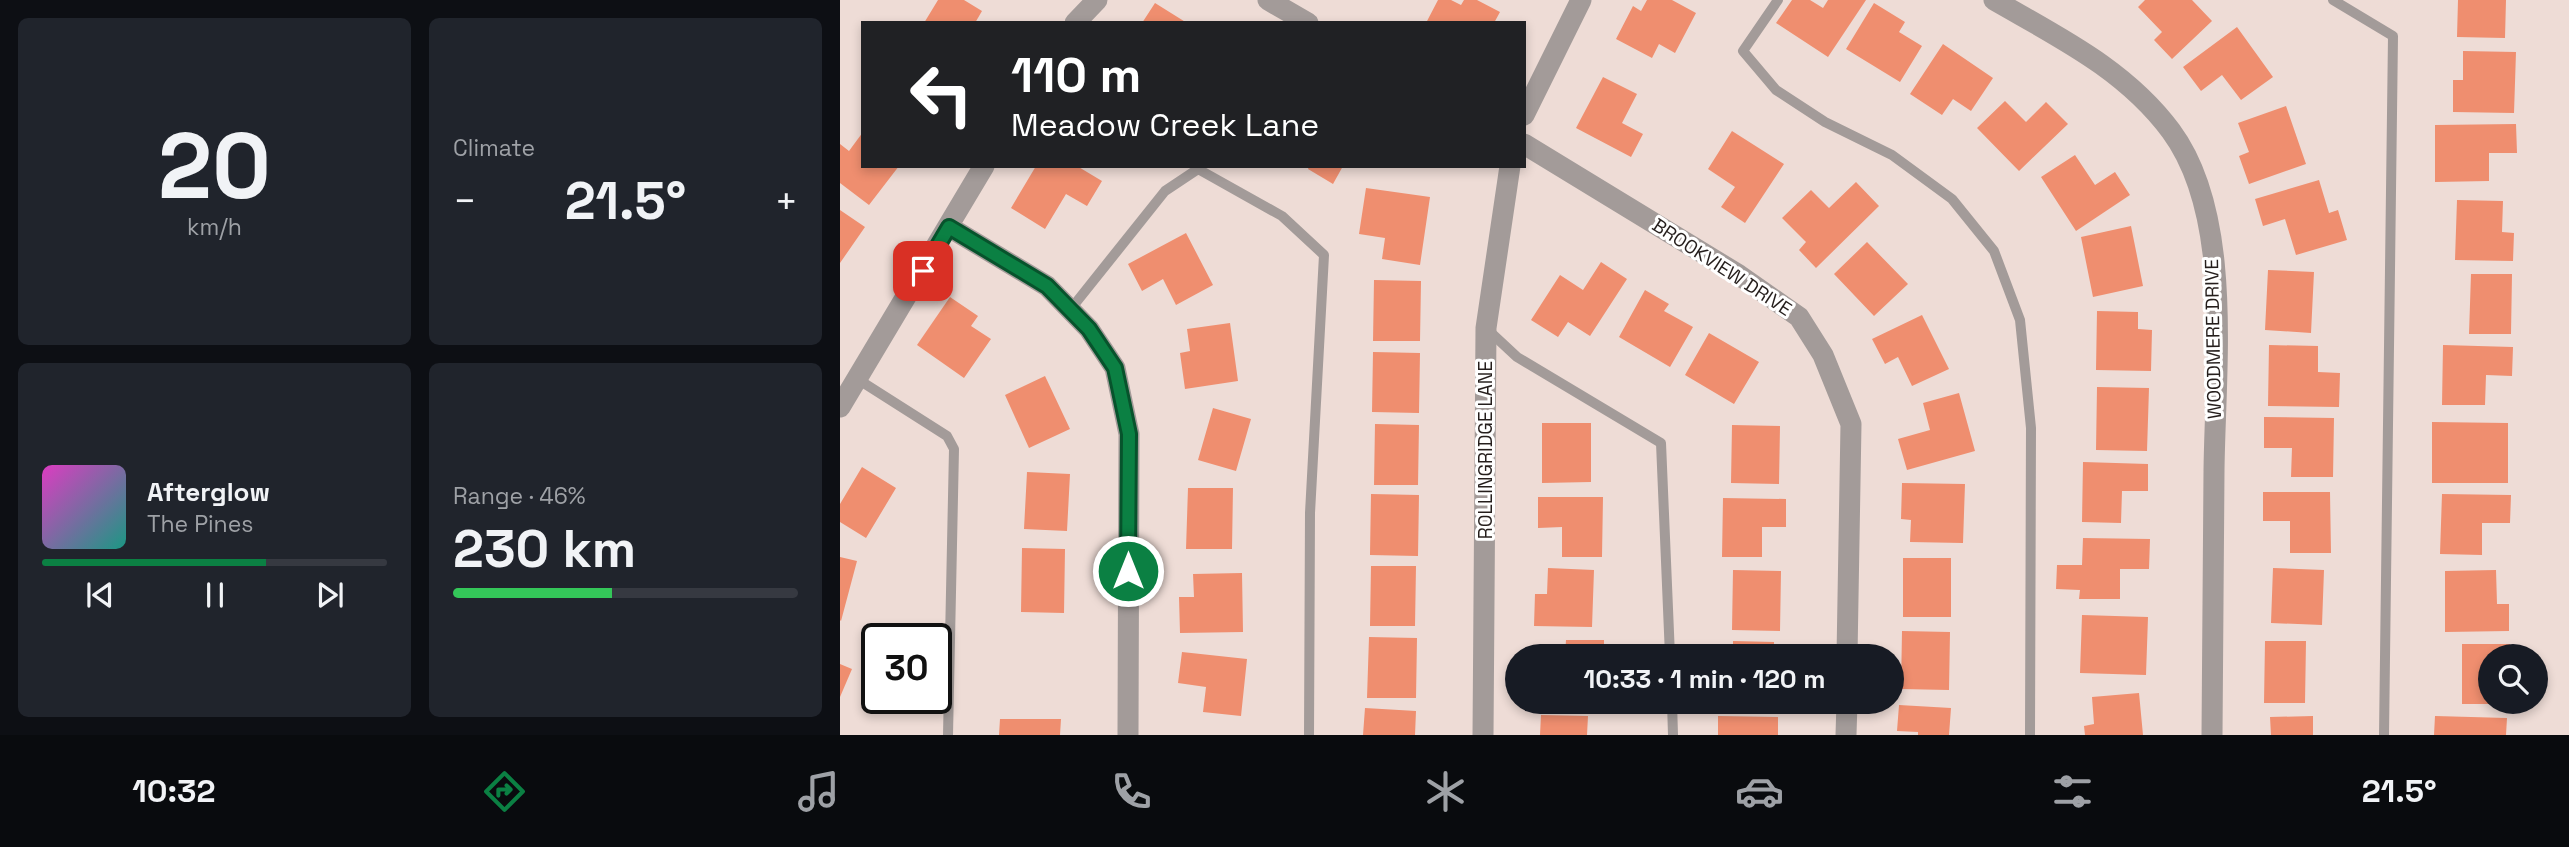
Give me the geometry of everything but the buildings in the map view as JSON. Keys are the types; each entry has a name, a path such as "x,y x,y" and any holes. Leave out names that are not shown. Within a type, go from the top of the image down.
{"street":[{"path":"1077,21 1097,0"},
{"path":"1268,0 1305,21"},
{"path":"1526,111 1581,0"},
{"name":"WOODMERE DRIVE","path":"1993,0 2106,65 2143,97 2172,132 2202,194 2216,274 2212,735"},
{"name":"BROOKVIEW DRIVE","path":"1526,145 1739,275 1799,317 1823,355 1851,424 1847,644"},
{"path":"840,407 859,380 983,168"},
{"name":"ROLLINGRIDGE LANE","path":"1483,735 1486,328 1510,168"},
{"path":"949,227 1047,286 1089,329 1115,368 1129,434 1128,735"},
{"path":"1846,735 1847,714"}],"lane":[{"path":"1778,0 1743,51 1776,90 1825,122 1892,155 1952,199 1994,251 2020,320 2031,428 2030,735"},
{"path":"2333,0 2393,36 2384,735"},
{"path":"1070,310 1166,191 1198,169 1282,216 1324,255 1310,513 1309,735"},
{"path":"1486,328 1517,358 1661,443 1669,644"},
{"path":"859,380 947,436 954,449 948,735"},
{"path":"1672,714 1673,735"}],"route":[{"path":"923,271 949,227 1047,286 1089,329 1115,368 1129,434 1128,571"}]}
